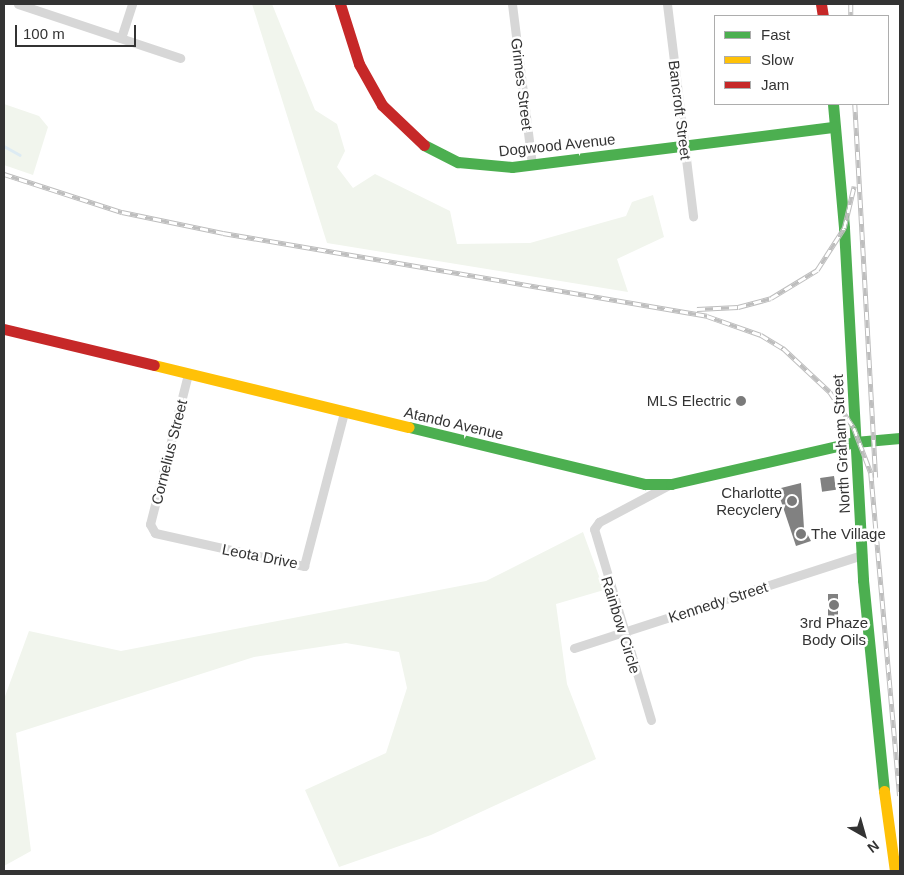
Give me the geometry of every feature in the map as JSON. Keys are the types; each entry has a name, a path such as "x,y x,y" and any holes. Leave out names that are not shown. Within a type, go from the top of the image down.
{"main road":[{"name":"Dogwood Avenue","path":"340,4 368,83 410,136 435,153 458,162 494,167 532,164 835,127"},
{"name":"North Graham Street","path":"833,105 862,555 875,719 895,871"},
{"name":"Atando Avenue","path":"4,329 645,484 671,484 855,442 900,438"}],"street":[{"path":"18,4 180,58"},
{"path":"121,38 132,4"},
{"name":"Grimes Street","path":"512,4 532,164"},
{"name":"Bancroft Street","path":"667,4 693,216"},
{"name":"Cornelius Street","path":"151,530 188,374"},
{"name":"Leota Drive","path":"151,530 304,566 344,412"},
{"name":"Rainbow Circle","path":"651,720 623,632 594,529 599,522 671,484"},
{"name":"Kennedy Street","path":"574,648 862,555"}],"shaded area":[{"path":"252,4 272,4 315,110 337,124 345,151 337,167 353,188 375,174 450,211 457,244 530,243 626,216 632,202 653,195 664,237 617,259 628,292 327,243"},
{"path":"4,104 39,116 48,127 33,175 4,165"},
{"path":"583,532 604,590 556,604 567,684 596,759 431,835 339,867 305,790 386,753 407,688 399,652 346,643 254,657 16,733 31,851 4,866 4,699 29,631 121,651 486,581"}],"building":[{"path":"834,476 836,490 822,492 820,478"},
{"name":"Charlotte Recyclery","path":"801,483 804,528 811,541 796,546 777,489"},
{"name":"3rd Phaze Body Oils","path":"828,594 838,594 838,617 828,617"}],"waterway":[{"path":"4,146 20,155"}],"railway":[{"path":"851,4 851,15"},
{"path":"855,105 876,477"},
{"path":"4,174 122,212 223,233 707,316 761,335 783,348 830,392 854,428 871,473 900,796"},
{"path":"697,309 738,307 771,298 817,270 844,228 854,186"}],"traffic: fast":[{"path":"833,105 844,228 863,580 884,791"},
{"path":"424,145 458,162 512,167 835,127"},
{"path":"409,427 645,484 671,484 855,442 900,438"}],"traffic: slow":[{"path":"154,365 409,427"},
{"path":"884,791 895,871"}],"traffic: jam":[{"path":"340,4 359,64 382,105 424,145"},
{"path":"821,4 823,15"},
{"path":"4,329 154,365"}],"place":[{"name":"MLS Electric","path":"741,401"},
{"name":"Charlotte Recyclery","path":"792,501"},
{"name":"The Village","path":"801,534"},
{"name":"3rd Phaze Body Oils","path":"834,605"}]}
